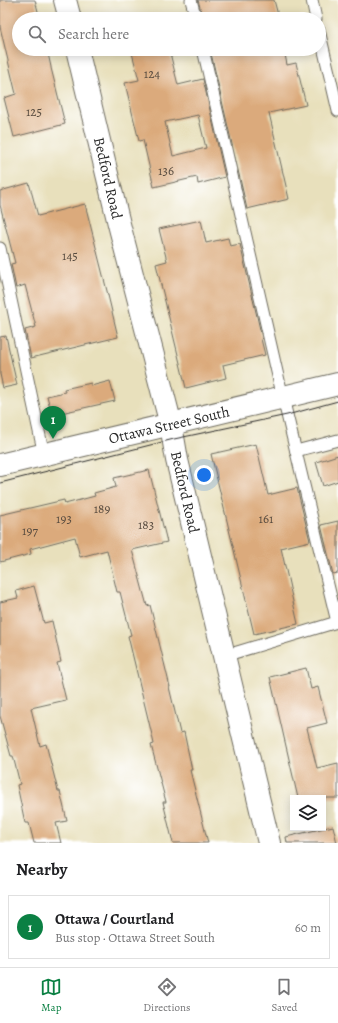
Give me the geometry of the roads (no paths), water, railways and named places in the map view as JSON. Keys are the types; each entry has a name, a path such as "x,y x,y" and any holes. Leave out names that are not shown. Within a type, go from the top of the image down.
{"street":[{"path":"65,0 68,12"},
{"name":"Bedford Road","path":"79,56 119,224 171,425 177,460 270,843"},
{"name":"Ottawa Street South","path":"0,465 338,384"}],"lane":[{"path":"191,0 194,12"},
{"path":"312,0 315,12"},
{"path":"205,56 283,398 337,622 224,656"},
{"path":"325,56 338,111"},
{"path":"0,248 44,455"},
{"path":"296,451 338,440"}],"tram line":[{"path":"0,483 174,439 287,415 338,401"}],"place":[{"name":"Ottawa / Courtland","path":"53,439"}]}
